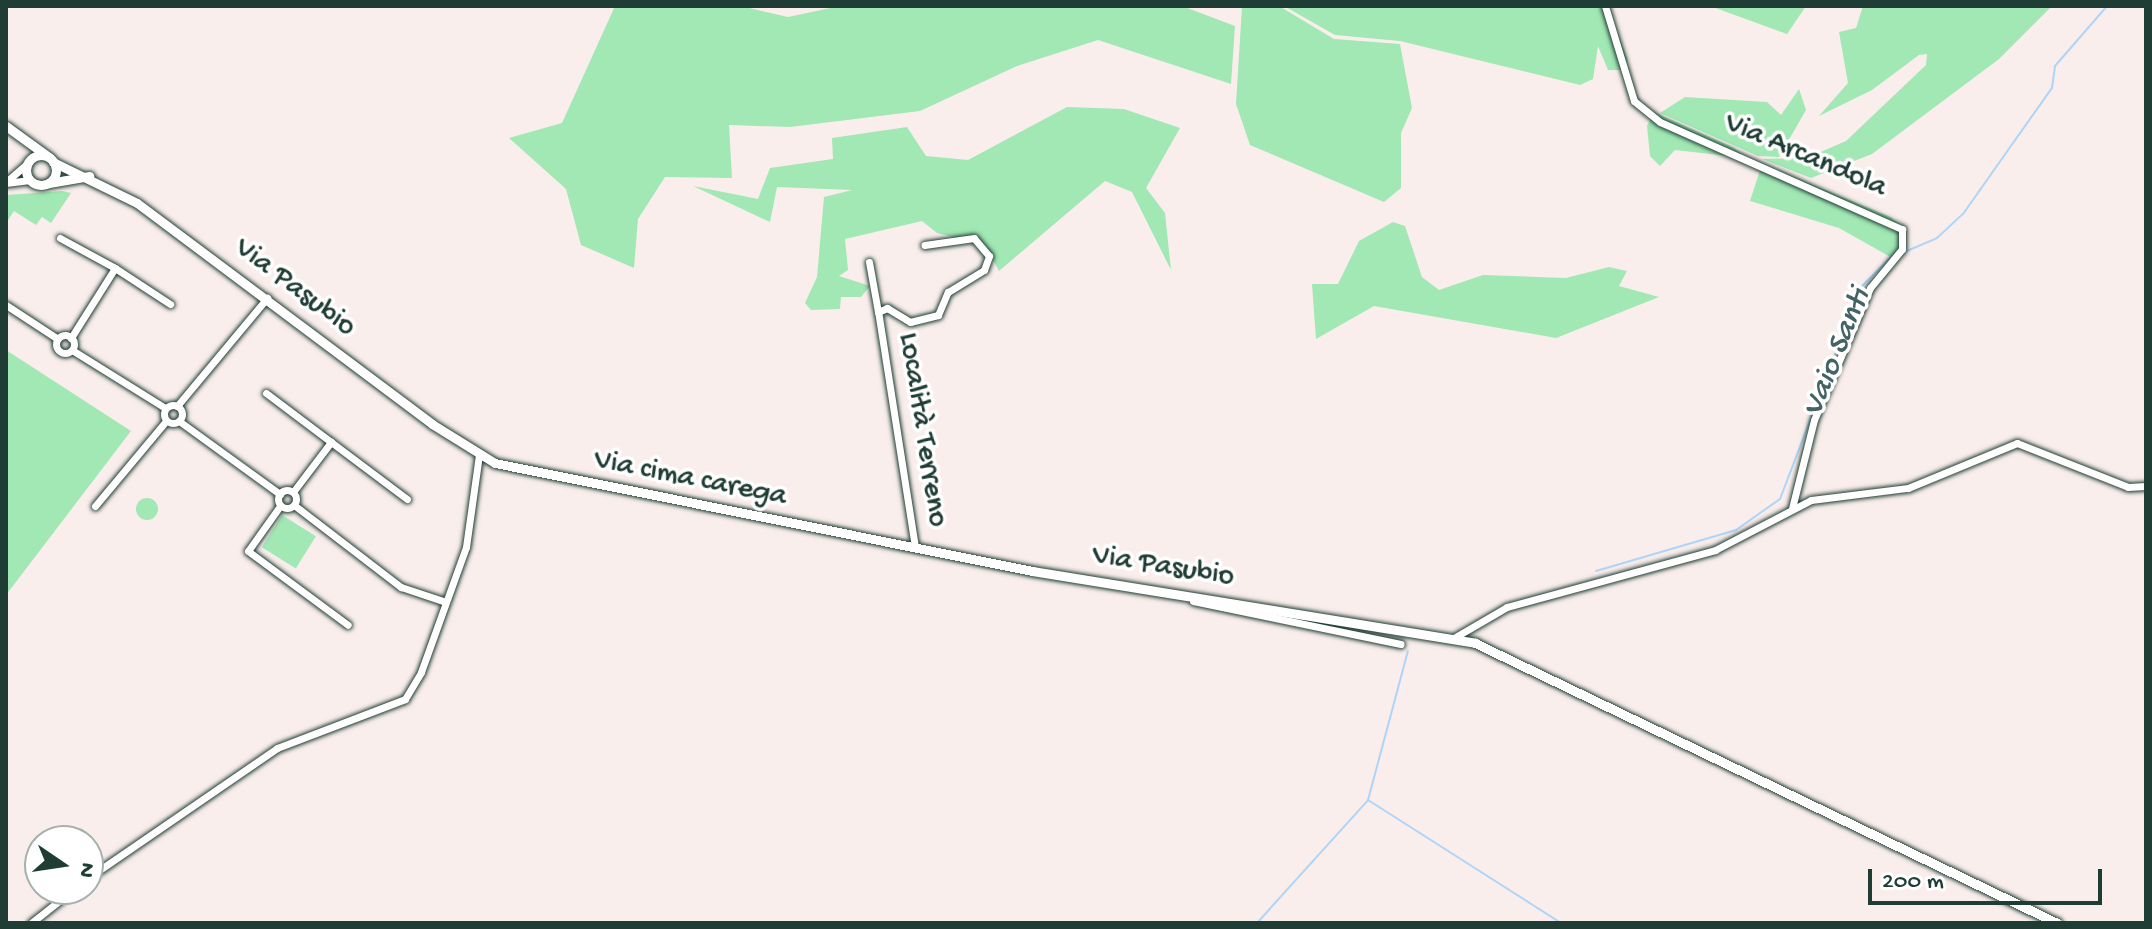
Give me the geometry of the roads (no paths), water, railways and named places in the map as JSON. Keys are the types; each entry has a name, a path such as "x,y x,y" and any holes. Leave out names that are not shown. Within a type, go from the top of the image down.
{"street":[{"name":"Via Arcandola","path":"1605,6 1634,101 1660,122 1902,229 1902,249 1870,288 1814,420 1792,508"},
{"name":"Via Pasubio","path":"6,126 51,160 94,176 267,298 462,445"},
{"path":"23,136 30,180"},
{"path":"49,183 51,160"},
{"name":"Via Pasubio","path":"29,162 51,160"},
{"path":"6,182 29,162"},
{"path":"6,182 30,180 49,183 94,176"},
{"path":"60,238 115,268 170,304"},
{"path":"878,316 887,308 910,322 938,315 948,292 984,270 989,256 974,238 924,245"},
{"name":"Località Terreno","path":"869,262 915,547"},
{"path":"72,350 71,338 115,268"},
{"path":"58,339 60,352 72,350 165,408 177,406 267,298"},
{"path":"6,305 58,339 71,338"},
{"path":"266,393 407,499"},
{"path":"177,406 179,421"},
{"path":"95,506 166,421 165,408"},
{"path":"166,421 179,421 280,494 293,492"},
{"path":"294,505 293,492 331,442"},
{"path":"1452,639 1507,607 1715,550 1792,508 1908,488 2017,443 2128,487 2146,486"},
{"name":"Via cima carega","path":"462,445 479,455 550,477 915,547"},
{"path":"104,867 277,748 405,699 466,547 479,455"},
{"path":"280,494 280,506 248,551 348,625"},
{"path":"280,506 294,505 401,587 446,602"},
{"name":"Via Pasubio","path":"915,547 1156,591 1452,639"},
{"path":"1156,591 1401,644"},
{"path":"1452,639 1511,656 1953,878 2057,923"},
{"path":"31,923 54,905"}],"waterway":[{"name":"Vaio Santi","path":"1902,253 1937,238 1963,214 2052,88 2055,66 2107,6"},
{"name":"Vaio Santi","path":"1596,571 1736,530 1780,499 1861,287 1892,256"},
{"name":"Vaio Santi","path":"1368,800 1408,651"},
{"path":"1257,923 1368,800 1561,923"}]}
